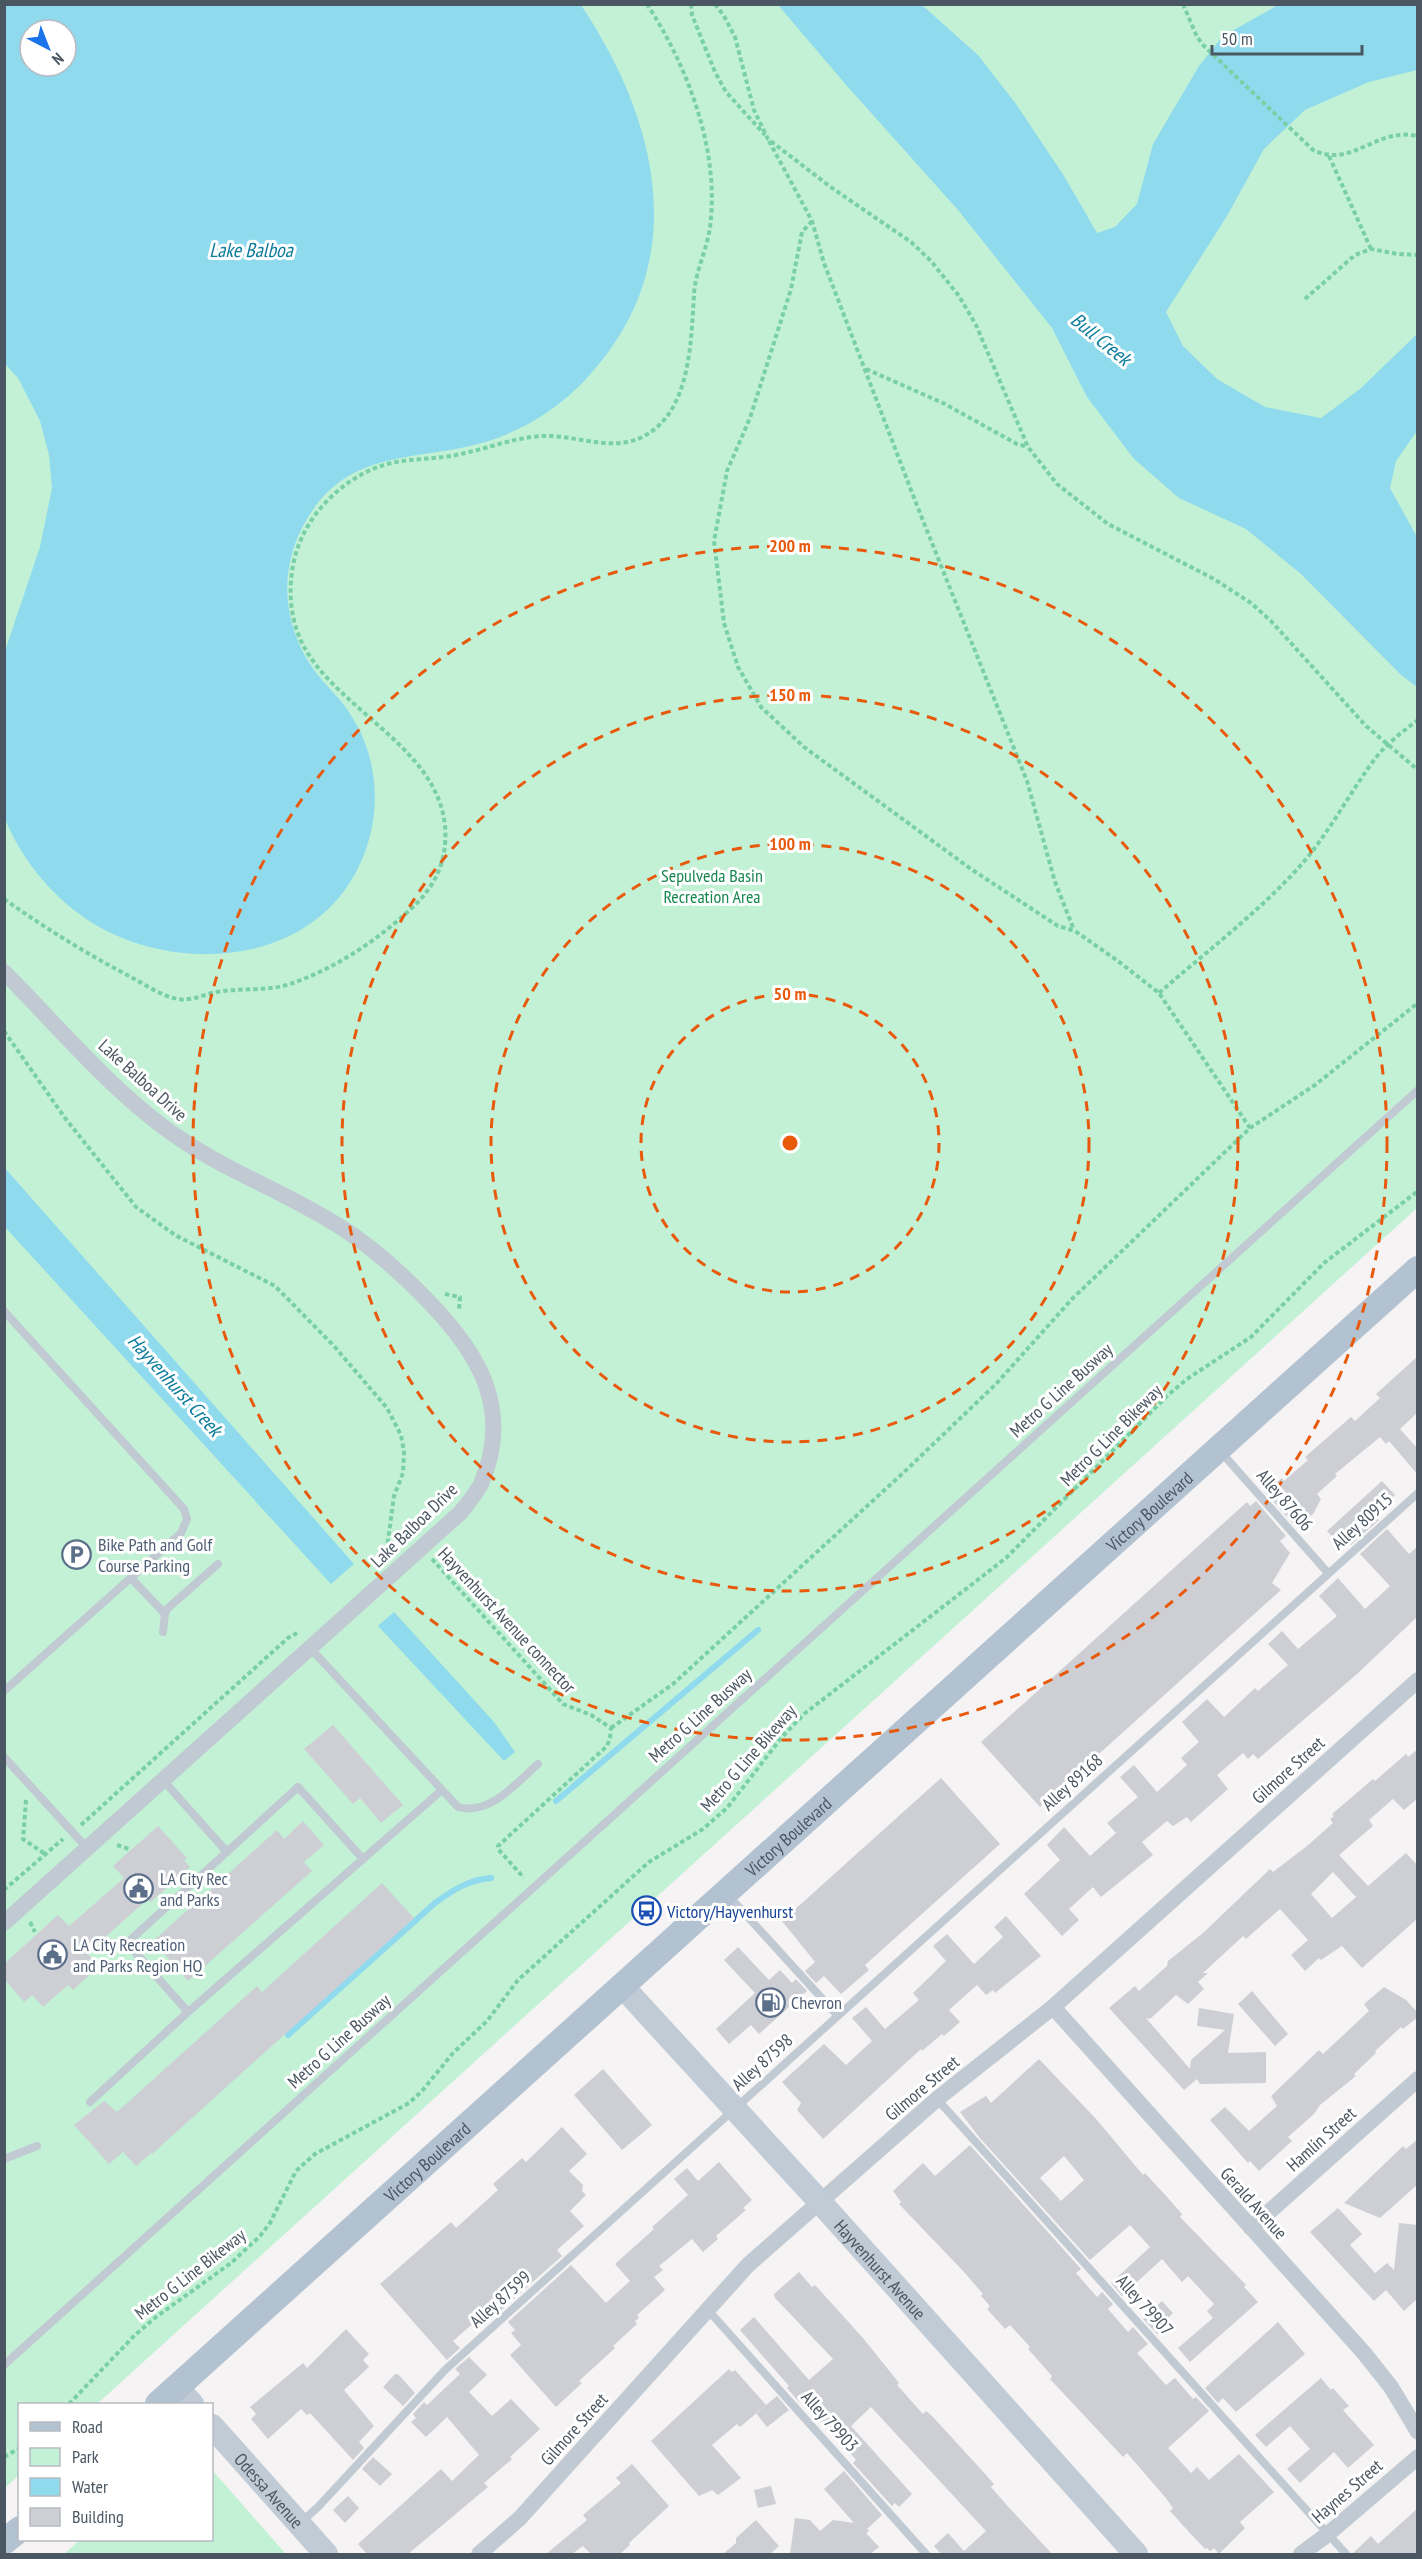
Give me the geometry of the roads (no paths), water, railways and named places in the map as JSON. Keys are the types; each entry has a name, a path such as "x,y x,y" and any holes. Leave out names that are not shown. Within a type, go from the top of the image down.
{"main road":[{"name":"Victory Boulevard","path":"175,2399 726,1893 1418,1269"},
{"name":"Hayvenhurst Avenue","path":"623,1987 821,2203 1136,2554"},
{"name":"Odessa Avenue","path":"213,2427 326,2554"},
{"path":"4,2542 18,2531"}],"street":[{"name":"Lake Balboa Drive","path":"4,972 145,1113 180,1139 341,1227 408,1280 459,1334 482,1372 490,1392 493,1421 490,1456 480,1486 460,1513 4,1923"},
{"name":"Gilmore Street","path":"479,2554 520,2518 748,2265 937,2099 1053,2007 1418,1680"},
{"name":"Gerald Avenue","path":"1053,2007 1364,2353 1391,2387 1418,2432"},
{"name":"Hamlin Street","path":"1251,2228 1418,2079"},
{"name":"Haynes Street","path":"1301,2554 1328,2534 1418,2457"}],"lane":[{"name":"Metro G Line Busway","path":"4,2365 1418,1090"},
{"path":"4,1311 184,1509 188,1519 181,1533 4,1691"},
{"name":"Alley 87606","path":"1218,1448 1328,1573"},
{"name":"Alley 80915","path":"1328,1573 1418,1493"},
{"path":"163,1632 165,1614 218,1564"},
{"name":"Alley 89168","path":"838,2016 1328,1573"},
{"path":"131,1578 165,1614"},
{"path":"311,1648 458,1807 470,1811 492,1803 538,1764"},
{"path":"4,1757 87,1848"},
{"path":"163,1780 226,1851"},
{"path":"188,2012 127,1943 298,1787 363,1858"},
{"path":"90,2102 188,2012 442,1790"},
{"path":"726,1893 838,2016"},
{"name":"Alley 87598","path":"734,2109 838,2016"},
{"name":"Alley 79907","path":"937,2099 1346,2554"},
{"name":"Alley 87599","path":"298,2524 318,2507 445,2370 734,2109"},
{"path":"4,2159 37,2146"},
{"name":"Alley 79903","path":"708,2310 927,2554"}],"water":[{"name":"Lake Balboa","path":"5,4 581,5 606,47 627,90 643,135 652,180 654,226 647,272 630,316 603,359 559,404 505,435 476,444 366,467 342,480 321,499 302,528 289,566 287,585 292,623 307,659 352,717 361,734 373,771 374,810 372,829 359,866 338,899 310,924 277,941 241,951 203,954 165,950 128,940 94,924 66,903 41,878 12,835 5,819 5,651 40,547 52,488 49,455 40,421 18,378 5,364"},
{"name":"Bull Creek","path":"778,5 922,5 978,55 1016,104 1064,176 1097,233 1115,227 1137,204 1153,144 1199,66 1223,36 1278,5 1417,5 1417,70 1369,82 1305,110 1264,149 1227,216 1166,312 1183,346 1217,379 1265,407 1321,418 1360,389 1417,334 1417,431 1396,461 1390,488 1417,537 1417,687 1400,674 1301,574 1246,529 1179,498 1134,459 1087,397 1052,328 958,210"},
{"name":"Hayvenhurst Creek","path":"4,1167 354,1564 331,1584 5,1227"},
{"path":"394,1612 494,1722 515,1752 504,1761 378,1626"}],"waterway":[{"path":"556,1801 758,1630"},
{"path":"288,2035 435,1903 461,1886 491,1878"}],"place":[{"name":"Bike Path and Golf Course Parking","path":"77,1554"},
{"name":"LA City Rec and Parks","path":"139,1888"},
{"name":"Victory/Hayvenhurst","path":"646,1911"},
{"name":"LA City Recreation and Parks Region HQ","path":"52,1954"},
{"name":"Chevron","path":"770,2002"}],"park label":[{"name":"Sepulveda Basin Recreation Area","path":"712,885"}]}
